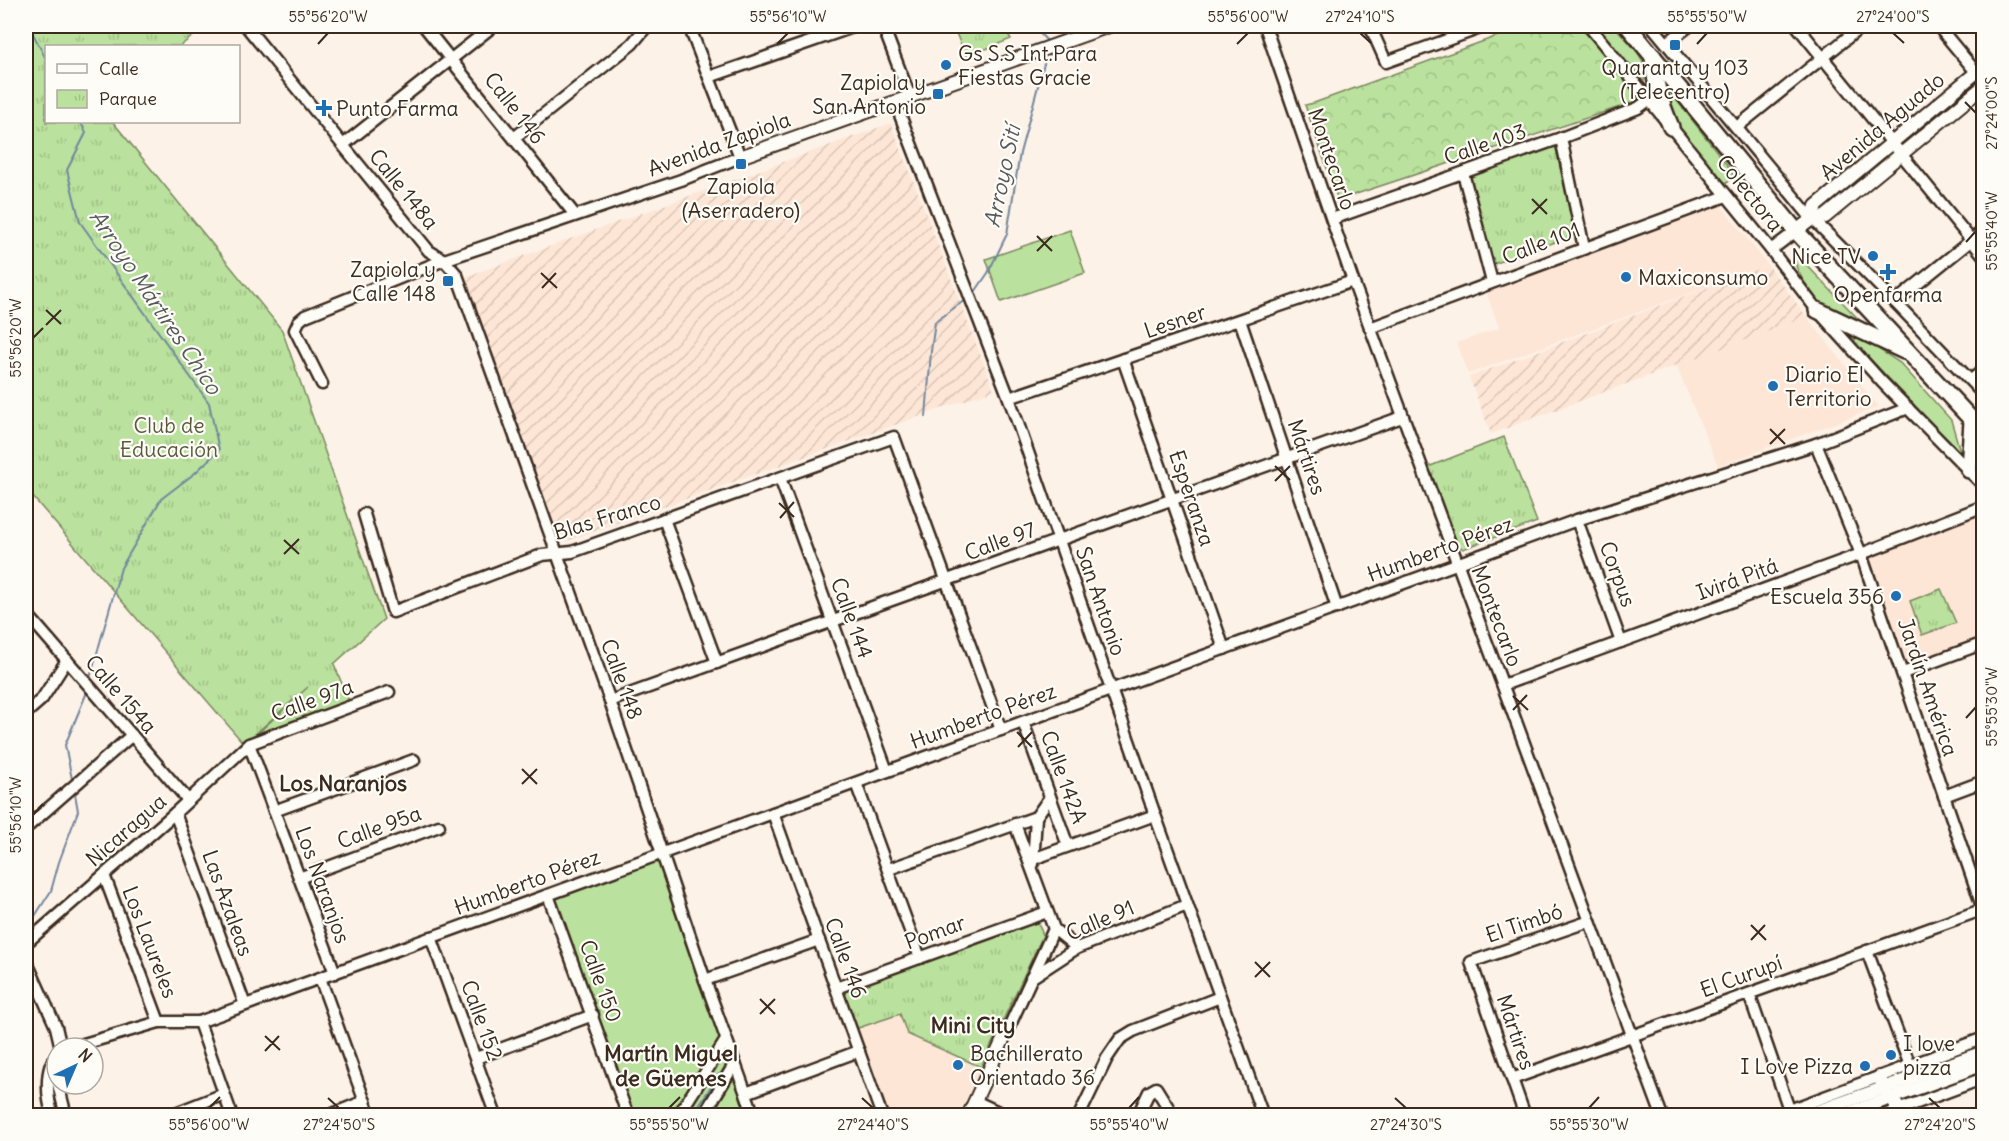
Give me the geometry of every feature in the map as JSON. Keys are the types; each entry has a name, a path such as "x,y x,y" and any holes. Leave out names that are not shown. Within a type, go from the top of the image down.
{"highway":[{"path":"1636,28 1653,56 1796,231 1983,433"},
{"path":"1653,56 1653,75 1657,92 1671,127"},
{"path":"1817,310 1910,354"},
{"path":"1970,470 1972,421"}],"main road":[{"name":"Avenida Zapiola","path":"740,157 1109,26"},
{"name":"Avenida Aguado","path":"1812,219 1816,206 1980,69"},
{"name":"Avenida Aguado","path":"1796,231 1812,219 1825,216 1983,86"},
{"path":"968,1116 1003,1040"},
{"path":"1841,1116 1912,1071 1983,1052"},
{"path":"1805,1116 1884,1088 1983,1064"},
{"path":"1884,1088 1902,1112"}],"street":[{"name":"Calle 148a","path":"246,26 429,251 444,260"},
{"name":"Calle 146","path":"424,26 575,215"},
{"path":"343,145 493,26"},
{"path":"514,138 632,44 647,26"},
{"path":"689,26 740,157"},
{"path":"709,77 856,26"},
{"path":"883,26 910,96"},
{"name":"Montecarlo","path":"1265,26 1402,417 1662,1116"},
{"path":"1370,26 1386,62 1486,26"},
{"name":"Colectora","path":"1589,26 1817,310 1882,382 1970,470 1983,486"},
{"name":"Colectora","path":"1652,26 1812,219 1971,380 1983,395"},
{"path":"1667,43 1689,26"},
{"path":"1797,26 1983,256"},
{"path":"1737,128 1862,26"},
{"path":"1938,26 1980,69"},
{"name":"Calle 103","path":"1332,219 1561,138 1638,108 1649,100"},
{"name":"San Antonio","path":"894,102 1009,398 1263,1116"},
{"path":"1561,138 1584,248"},
{"name":"Avenida Zapiola","path":"322,384 295,330 305,315 444,260 681,180 740,157"},
{"path":"1463,173 1492,282"},
{"name":"Calle 101","path":"1370,328 1726,196"},
{"path":"1895,302 1983,230"},
{"path":"1771,250 1796,231"},
{"name":"Calle 148","path":"444,260 457,275 610,701 661,854 754,1116"},
{"name":"Lesner","path":"1009,398 1353,281"},
{"name":"Mártires","path":"1240,320 1337,608"},
{"name":"Esperanza","path":"1123,359 1224,649"},
{"path":"1971,380 1983,370"},
{"name":"Humberto Pérez","path":"105,1038 159,1022 199,1022 1577,520 1816,444 1908,408"},
{"name":"Calle 97","path":"610,701 1402,417"},
{"name":"Blas Franco","path":"364,514 393,612 542,555 572,552 894,437 946,581"},
{"name":"Jardín América","path":"1816,444 1861,554 1983,910"},
{"name":"Calle 144","path":"780,478 887,771"},
{"name":"Ivirá Pitá","path":"1503,686 1861,554 1983,506"},
{"path":"664,519 717,663"},
{"name":"Corpus","path":"1577,520 1621,642"},
{"path":"946,581 1000,730"},
{"name":"Calle 154a","path":"26,612 189,800"},
{"path":"1902,674 1983,643"},
{"path":"26,713 42,699 66,660"},
{"name":"Calle 97a","path":"249,744 389,692"},
{"name":"Calle 142A","path":"1023,722 1068,846"},
{"path":"26,828 132,735"},
{"name":"Nicaragua","path":"26,943 175,813 249,744"},
{"name":"Los Naranjos","path":"249,744 334,973"},
{"path":"274,811 414,760"},
{"path":"1944,796 1983,781"},
{"path":"856,783 920,958"},
{"path":"1033,872 1036,817 1050,797"},
{"name":"Las Azaleas","path":"175,813 245,1005"},
{"name":"Calle 146","path":"773,813 882,1116"},
{"path":"1033,859 1155,815"},
{"path":"889,870 1036,817"},
{"path":"1015,824 1054,930 1077,948"},
{"name":"Calle 95a","path":"299,878 438,826"},
{"name":"Los Laureles","path":"104,875 159,1022"},
{"name":"Calle 150","path":"548,895 628,1116"},
{"name":"Calle 91","path":"1031,978 1077,948 1187,905"},
{"name":"El Curupí","path":"1512,1079 1983,910"},
{"name":"Pomar","path":"836,988 1047,912"},
{"name":"El Timbó","path":"1471,962 1590,921"},
{"path":"1003,1040 1054,930"},
{"name":"Calle 152","path":"431,938 496,1116"},
{"path":"705,980 819,940"},
{"path":"1866,951 1912,1071 1983,1038"},
{"name":"Mártires","path":"1471,962 1525,1116"},
{"path":"26,965 29,967 58,1036"},
{"path":"320,978 370,1116"},
{"path":"1749,994 1790,1113"},
{"path":"1079,1116 1107,1058 1120,1039 1133,1031 1220,997"},
{"path":"476,1058 593,1015"},
{"path":"199,1022 232,1116"},
{"path":"678,1116 726,1040"},
{"path":"746,1093 859,1051"},
{"path":"703,1116 735,1063"},
{"path":"1882,1116 1902,1112 1983,1078"},
{"path":"1773,1116 1884,1088"},
{"path":"168,1116 224,1094"},
{"path":"48,1096 53,1116"},
{"path":"61,1096 66,1116"},
{"path":"328,1116 365,1101"},
{"path":"975,1101 1007,1116"}],"shaded area":[{"path":"891,123 994,390 561,543 465,277"},
{"name":"Maxiconsumo","path":"1720,204 1768,265 1468,374 1456,343 1499,328 1485,289"},
{"path":"1768,265 1807,317 1491,434 1469,377"},
{"name":"Diario El Territorio","path":"1807,317 1879,407 1718,466 1676,365"},
{"path":"1983,512 1983,641 1897,670 1856,557"},
{"path":"900,1014 908,1034 981,1067 959,1115 886,1115 855,1029"}],"green space":[{"name":"Club de Educación","path":"26,26 206,26 181,45 45,45 45,123 114,123 282,330 384,619 334,664 349,701 258,733 308,687 244,744 26,489"},
{"path":"953,26 1003,26 1011,39 966,57"},
{"path":"1525,26 1579,26 1636,89 1640,96 1638,101 1338,200 1305,105"},
{"path":"1595,26 1614,26 1633,46 1645,68 1643,85"},
{"path":"1663,86 1668,89 1732,171 1733,178 1725,183 1672,120"},
{"path":"1554,140 1575,235 1491,265 1462,171"},
{"path":"1070,230 1085,273 1001,302 986,259"},
{"path":"1798,256 1869,330 1835,315 1820,302 1799,272 1795,259"},
{"path":"1851,331 1900,363 1951,420 1961,454 1856,344 1848,335"},
{"path":"1504,437 1537,522 1463,549 1454,542 1428,467"},
{"path":"1941,589 1956,623 1922,635 1910,601"},
{"path":"658,860 751,1115 633,1115 554,897"},
{"path":"1037,920 1043,935 981,1067 907,1034 900,1014 855,1029 842,989"}],"waterway":[{"name":"Arroyo Mártires Chico","path":"29,26 45,57"},
{"name":"Arroyo Sití","path":"1033,26 1047,41"},
{"name":"Arroyo Sití","path":"975,292 988,273 1007,234 1020,153 1045,60"},
{"name":"Arroyo Mártires Chico","path":"81,123 86,133 67,170 80,222 209,403 219,450 195,473 161,499 121,568 90,678"},
{"name":"Arroyo Sití","path":"926,417 935,322 965,300"},
{"name":"Arroyo Mártires Chico","path":"72,779 65,745 87,692"},
{"name":"Arroyo Mártires Chico","path":"26,930 51,891 78,811 75,794"},
{"name":"Arroyo Sití","path":"692,1116 719,1074"}],"place":[{"name":"Quaranta y 103 (Telecentro)","path":"1675,45"},
{"name":"Gs S.S Int.Para Fiestas Gracie","path":"946,65"},
{"name":"Zapiola y San Antonio","path":"938,94"},
{"name":"Punto Farma","path":"324,108"},
{"name":"Zapiola (Aserradero)","path":"741,164"},
{"name":"Nice TV","path":"1873,256"},
{"name":"Openfarma","path":"1888,272"},
{"name":"Maxiconsumo","path":"1626,277"},
{"name":"Zapiola y Calle 148","path":"448,281"},
{"name":"Diario El Territorio","path":"1773,386"},
{"name":"Escuela 356","path":"1896,596"},
{"name":"I love pizza","path":"1891,1055"},
{"name":"Bachillerato Orientado 36","path":"958,1065"},
{"name":"I Love Pizza","path":"1865,1066"}],"district":[{"name":"Los Naranjos","path":"343,783"},
{"name":"Mini City","path":"973,1025"},
{"name":"Martín Miguel de Güemes","path":"671,1066"}]}
